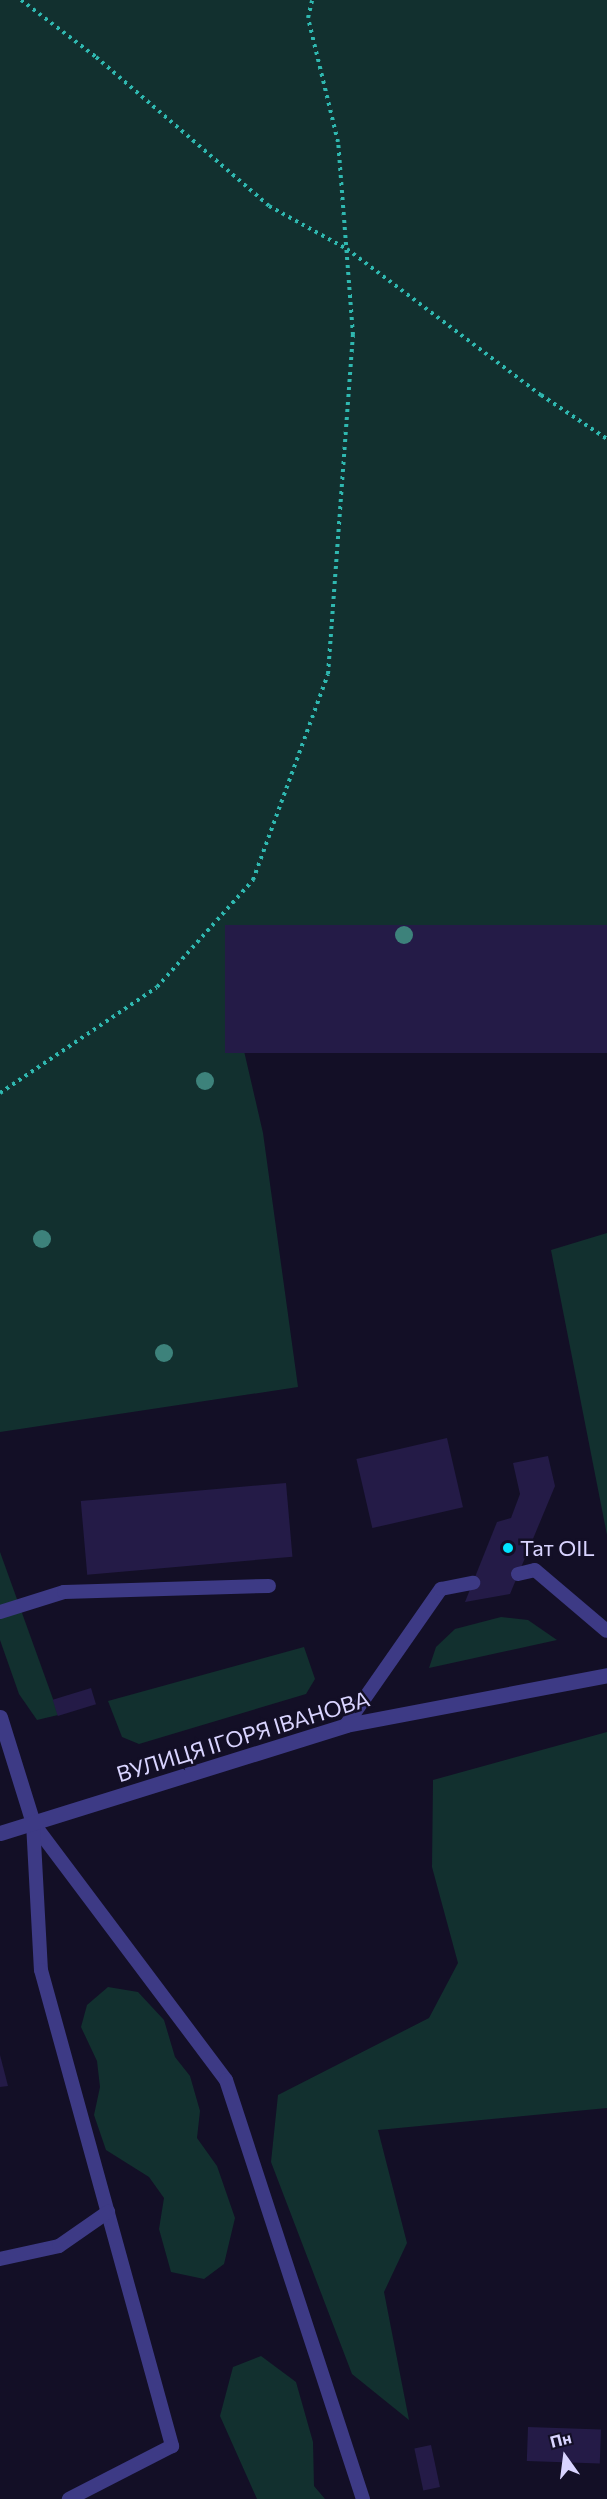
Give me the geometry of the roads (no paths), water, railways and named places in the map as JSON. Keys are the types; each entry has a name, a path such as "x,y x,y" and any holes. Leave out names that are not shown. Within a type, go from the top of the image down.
{"street":[{"name":"ВУЛИЦЯ ІГОРЯ ІВАНОВА","path":"0,1833 346,1725 607,1675"},
{"path":"0,1717 33,1823"}],"lane":[{"path":"518,1574 535,1570 607,1631"},
{"path":"346,1725 441,1589 473,1582"},
{"path":"0,1612 64,1592 270,1586"},
{"path":"33,1823 41,1970 172,2446 69,2499"},
{"path":"33,1823 225,2079 363,2499"},
{"path":"0,2259 59,2246 108,2212"}],"place":[{"name":"Тат OIL","path":"508,1548"}]}
